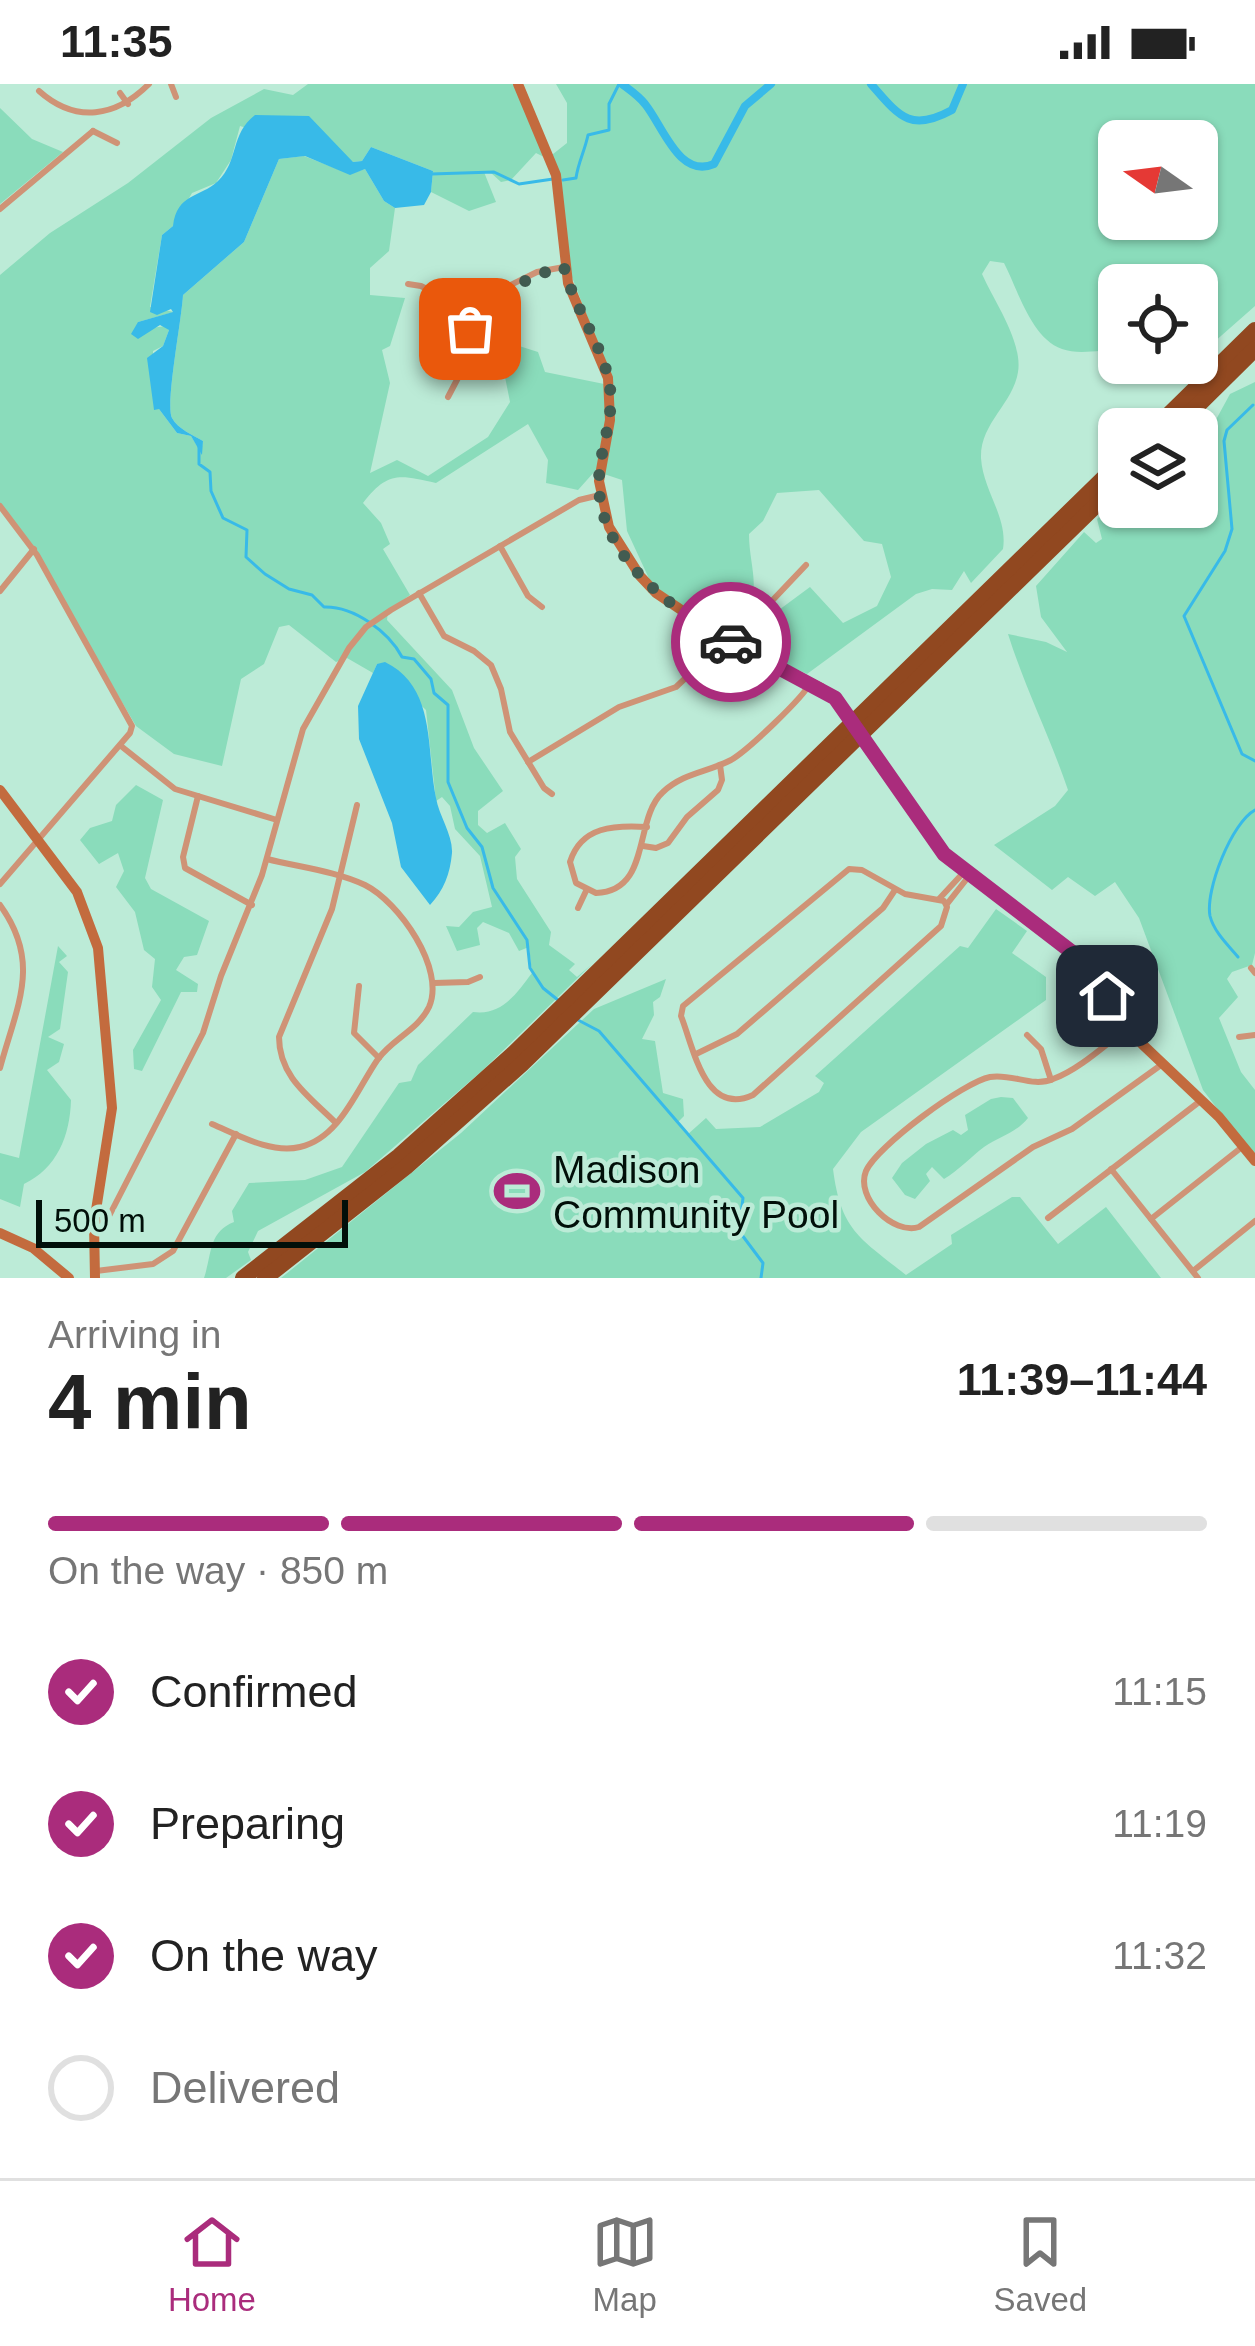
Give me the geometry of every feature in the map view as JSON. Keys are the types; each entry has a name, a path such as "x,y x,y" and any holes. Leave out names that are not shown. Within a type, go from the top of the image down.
{"highway":[{"path":"1175,408 1255,330"},
{"path":"1195,408 1255,349"},
{"path":"243,1278 356,1191 479,1086 1098,483"},
{"path":"265,1278 364,1202 523,1064 1098,503"}],"street":[{"path":"39,91 60,111 95,112 128,104 149,84"},
{"path":"171,84 176,98"},
{"path":"518,84 556,179 564,267 610,389 599,495 609,527 646,583 716,633 811,682 840,704 933,839 966,874 1073,953 1129,1027 1255,1160"},
{"path":"120,93 128,104"},
{"path":"0,209 63,164 93,130 95,112"},
{"path":"93,130 117,143"},
{"path":"408,284 470,302 494,296 537,272 564,267"},
{"path":"448,397 470,355 470,302"},
{"path":"100,1220 201,1039 221,976 252,905 303,729 349,648 369,625 419,593 577,500 599,495"},
{"path":"0,506 34,549 131,722 130,733 0,884"},
{"path":"500,546 528,596 542,607"},
{"path":"0,591 34,549"},
{"path":"736,645 806,565"},
{"path":"419,593 444,635 491,665 502,689 508,726 552,794"},
{"path":"528,762 619,707 676,688 694,670 716,633"},
{"path":"646,827 604,827 576,846 571,873 586,891 614,889 634,868 660,794 691,773 745,750 811,682"},
{"path":"120,745 170,786 277,820"},
{"path":"643,846 656,848 670,842 687,817 718,790 720,764"},
{"path":"0,790 83,902 98,948 112,1108 94,1244 96,1274 153,1264 173,1251 236,1134"},
{"path":"198,796 184,868 252,905"},
{"path":"336,1123 288,1075 279,1047 283,1022 324,929 357,805"},
{"path":"212,1124 275,1148 299,1148 320,1138 336,1123 379,1058 424,1016 434,983 425,954 390,904 368,886 267,859"},
{"path":"943,902 895,890 862,870 844,872 686,1003 681,1016 706,1082 717,1095 732,1101 753,1095 934,934 943,921 943,902 966,874"},
{"path":"695,1054 737,1034 883,908 895,890"},
{"path":"578,908 586,891"},
{"path":"0,905 21,939 26,966 0,1068"},
{"path":"434,983 480,977"},
{"path":"359,986 354,1033 379,1058"},
{"path":"1129,1027 1051,1080 1035,1083 997,1076 976,1082 909,1128 871,1163 864,1178 867,1194 894,1227 919,1227 1163,1064"},
{"path":"1027,1035 1041,1048 1051,1080"},
{"path":"1239,1037 1255,1035"},
{"path":"1048,1218 1202,1100"},
{"path":"1151,1220 1243,1146"},
{"path":"1111,1169 1195,1275 1255,1221"},
{"path":"0,1233 33,1248 69,1278"}],"green space":[{"path":"308,84 513,84 548,158 567,143 567,103 556,84 1255,84 1255,306 1218,339 1218,264 1098,264 1098,351 1068,351 1042,335 1004,263 990,261 982,274 1012,335 1018,360 1015,383 986,434 981,458 1002,526 1003,549 971,583 964,571 952,590 916,594 807,674 764,654 764,621 810,587 843,623 877,606 891,577 882,544 864,541 819,490 777,493 763,521 749,534 754,580 750,607 735,603 719,632 652,585 627,531 622,480 595,471 578,490 546,483 548,460 528,424 436,483 403,477 380,485 363,503 381,523 390,544 383,549 410,595 388,611 387,620 452,690 474,748 503,791 478,811 478,825 487,833 505,823 521,849 515,857 517,879 551,932 549,945 575,964 569,970 577,977 591,965 483,1070 365,1172 258,1231 248,1252 251,1260 226,1278 204,1278 215,1238 234,1222 232,1211 249,1183 305,1180 342,1167 399,1083 411,1081 418,1065 473,1012 500,1007 532,973 529,947 519,951 509,933 483,922 477,928 480,945 457,951 446,926 459,927 473,912 492,907 480,856 455,829 450,806 442,797 436,801 426,710 377,664 373,673 347,658 336,662 289,625 279,627 264,664 241,679 222,766 174,754 136,726 23,533 0,509 0,275 50,233 128,183 211,118 264,89 293,95","holes":["240,126 362,161 371,147 433,171 431,192 469,211 496,202 484,172 501,182 511,180 536,153 548,159 570,272 614,386 545,372 538,352 516,345 503,367 510,402 488,437 428,476 397,460 370,473 390,383 382,350 390,346 405,298 370,295 370,268 389,251 395,208 384,201 365,169 350,174 304,156 279,159 244,242 183,295 170,410 178,425 203,441 201,452 191,436 177,433 159,409 154,409 153,351 163,346 169,330 138,322 174,312 150,307 162,235 173,226 192,193 216,183 231,160"]},
{"path":"0,108 32,139 63,152 0,204"},
{"path":"1255,382 1255,953 1252,965 1232,972 1227,979 1238,997 1219,1018 1241,1072 1255,1090 1255,1158 1203,1090 1139,918 1115,882 1095,896 1068,877 1052,890 994,845 1055,806 1068,790 1008,634 1067,652 1041,617 1036,586 1084,532 1096,543 1102,539 1099,528 1218,528 1218,416 1230,394"},
{"path":"136,785 163,800 145,878 151,889 209,921 197,955 184,957 176,970 198,984 197,992 181,992 142,1071 134,1069 133,1050 161,1000 152,987 155,959 144,950 135,912 116,887 124,871 118,853 99,864 80,840 90,828 112,821 116,805"},
{"path":"996,909 1027,931 1012,953 1046,977 1046,1000 861,1132 833,1169 841,1207 865,1242 906,1275 952,1244 951,1235 1012,1197 1020,1197 1058,1244 1106,1207 1161,1278 281,1278 461,1133 594,1009 666,979 642,1039 655,1041 663,1093 683,1099 684,1116 677,1123 687,1135 706,1118 716,1129 760,1127 819,1092 824,1083 815,1076 960,946 968,948"},
{"path":"58,946 67,956 59,962 68,972 60,1029 48,1037 64,1044 59,1062 47,1070 71,1100 70,1113 60,1150 24,1184 20,1207 0,1199 0,1153 19,1158"},
{"path":"1001,1097 1013,1098 1028,1118 944,1179 932,1167 926,1174 930,1181 915,1199 905,1195 892,1178 902,1163 953,1130 961,1135 968,1130 965,1115"}],"water":[{"path":"255,115 309,116 353,162 362,161 371,147 433,171 431,192 424,205 395,208 384,201 365,169 350,175 305,156 279,159 244,242 183,295 170,410 178,425 203,441 202,455 191,436 177,433 159,409 154,410 147,358 163,346 169,330 160,325 138,339 131,334 138,322 173,312 150,312 162,235 173,226 184,202 225,173 242,131"},
{"path":"385,662 414,687 421,704 436,798 452,846 445,881 430,905 401,867 392,823 359,739 358,706 377,664"}],"waterway":[{"path":"563,180 576,178 588,135 609,130 609,104 619,84"},
{"path":"622,84 645,104 673,148 702,167 714,164 745,106 771,84"},
{"path":"871,84 898,112 915,120 952,110 963,84"},
{"path":"431,174 494,172 519,184 553,179"},
{"path":"1253,405 1227,430 1224,441 1232,529 1225,551 1184,616 1242,754 1255,761"},
{"path":"199,446 199,464 210,472 211,491 223,518 247,530 246,557 289,589 369,622 402,657 414,659 431,679 434,693 448,705 448,782 467,828 482,847 493,888 527,940 530,968 558,1000"},
{"path":"1238,957 1215,927 1210,904 1229,842 1255,810"},
{"path":"578,1020 599,1031 743,1198 739,1231 763,1263 761,1278"}],"way so far":[{"path":"470,329 470,302 494,296 537,272 564,267 610,389 610,420 599,481 609,527 649,587 731,642"}],"place":[{"name":"Madison Community Pool","path":"517,1191"}],"route":[{"path":"731,642 835,698 944,854 1073,953 1107,996"}]}
